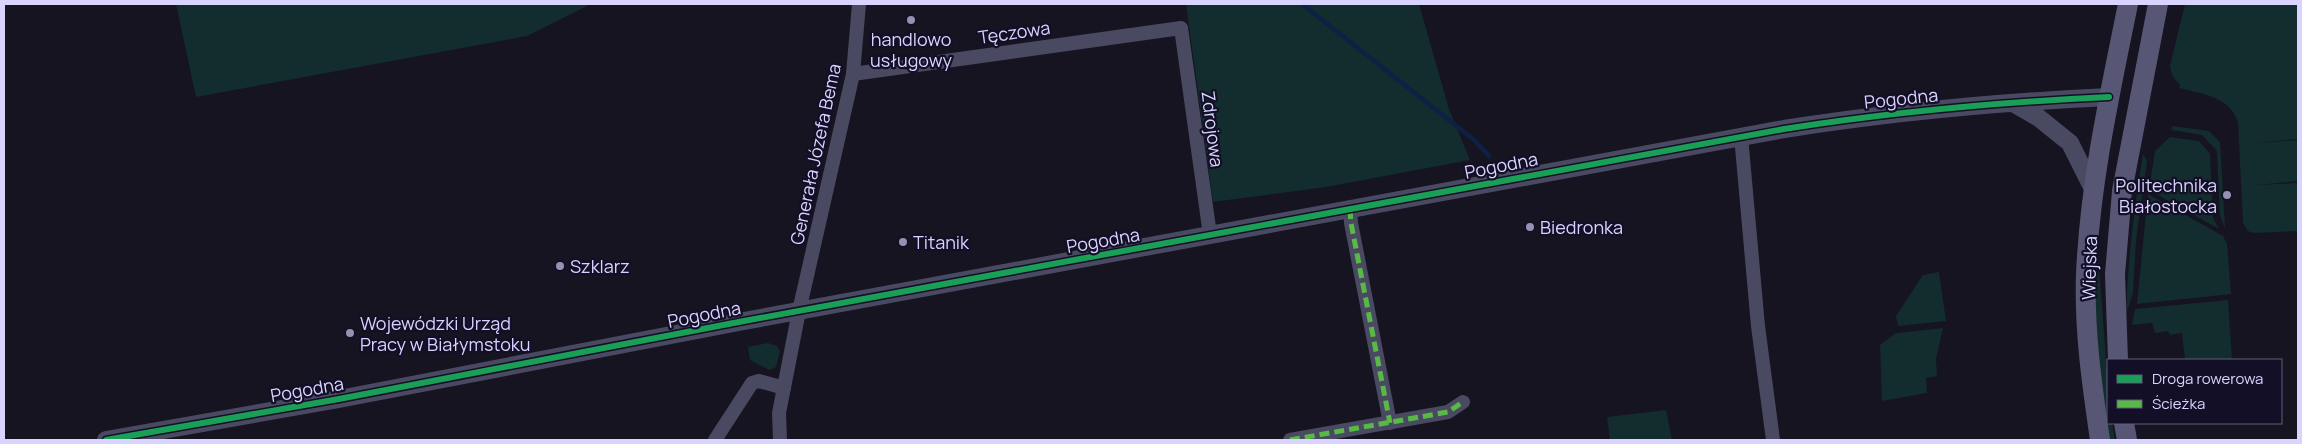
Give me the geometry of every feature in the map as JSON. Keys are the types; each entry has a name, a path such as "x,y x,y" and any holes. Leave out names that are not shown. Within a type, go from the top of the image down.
{"main road":[{"name":"Wiejska","path":"2100,440 2088,357 2086,275 2093,189 2128,4"},
{"name":"Wiejska","path":"2118,359 2115,274 2122,191 2158,4"},
{"path":"2109,97 2139,102"},
{"path":"2124,424 2127,440"}],"street":[{"name":"Generała Józefa Bema","path":"780,440 779,414 799,311 852,74 859,4"},
{"name":"Tęczowa","path":"852,74 1182,28"},
{"name":"Zdrojowa","path":"1182,28 1210,235"},
{"name":"Pogodna","path":"106,440 339,399 799,311 1741,136 1858,117 2013,103 2109,97"},
{"path":"2013,103 2053,127 2070,143 2093,189"},
{"path":"1741,136 1754,288 1773,440"},
{"path":"1350,209 1351,224 1390,423"},
{"path":"714,440 752,383 759,381 784,388"},
{"path":"1290,440 1448,412 1463,402"}],"green space":[{"path":"176,4 591,4 527,36 196,97"},
{"path":"1186,4 1419,4 1449,109 1470,160 1326,187 1213,202"},
{"path":"2185,4 2298,4 2298,139 2255,143 2298,140 2298,181 2257,185 2298,183 2298,231 2254,233 2248,231 2243,223 2238,122 2234,113 2221,101 2179,88 2180,84 2174,78 2171,71 2170,66"},
{"path":"2172,126 2209,131 2220,142 2225,228 2220,216 2217,151 2202,135 2171,130"},
{"path":"2170,137 2199,141 2210,154 2213,218 2219,229 2149,190 2155,151"},
{"path":"2143,154 2147,161 2136,240 2133,293 2126,314 2132,234"},
{"path":"2148,194 2223,236 2227,244 2231,294 2137,304"},
{"path":"2095,252 2098,253 2107,373 2107,424 2112,424 2115,440 2107,440 2096,349"},
{"path":"1939,272 1946,321 1898,326 1896,316 1923,275"},
{"path":"2228,300 2232,359 2185,359 2182,333 2170,335 2168,331 2155,333 2152,323 2132,325 2135,309"},
{"path":"1943,328 1936,359 1937,376 1926,378 1927,393 1882,401 1880,345 1896,333"},
{"path":"768,343 777,346 780,351 776,367 769,370 750,360 748,347"},
{"path":"1666,410 1672,440 1610,440 1607,417"}],"waterway":[{"path":"1302,4 1473,139 1489,156"}],"marked path":[{"path":"1350,209 1351,223 1390,423"},
{"path":"1290,440 1448,412 1463,402"}],"cycle path":[{"path":"106,440 339,399 744,321 1784,129 1946,108 2109,97"}],"place":[{"name":"handlowo usługowy","path":"911,20"},
{"name":"Politechnika Białostocka","path":"2227,195"},
{"name":"Biedronka","path":"1530,227"},
{"name":"Titanik","path":"903,242"},
{"name":"Szklarz","path":"560,266"},
{"name":"Wojewódzki Urząd Pracy w Białymstoku","path":"350,333"}]}
